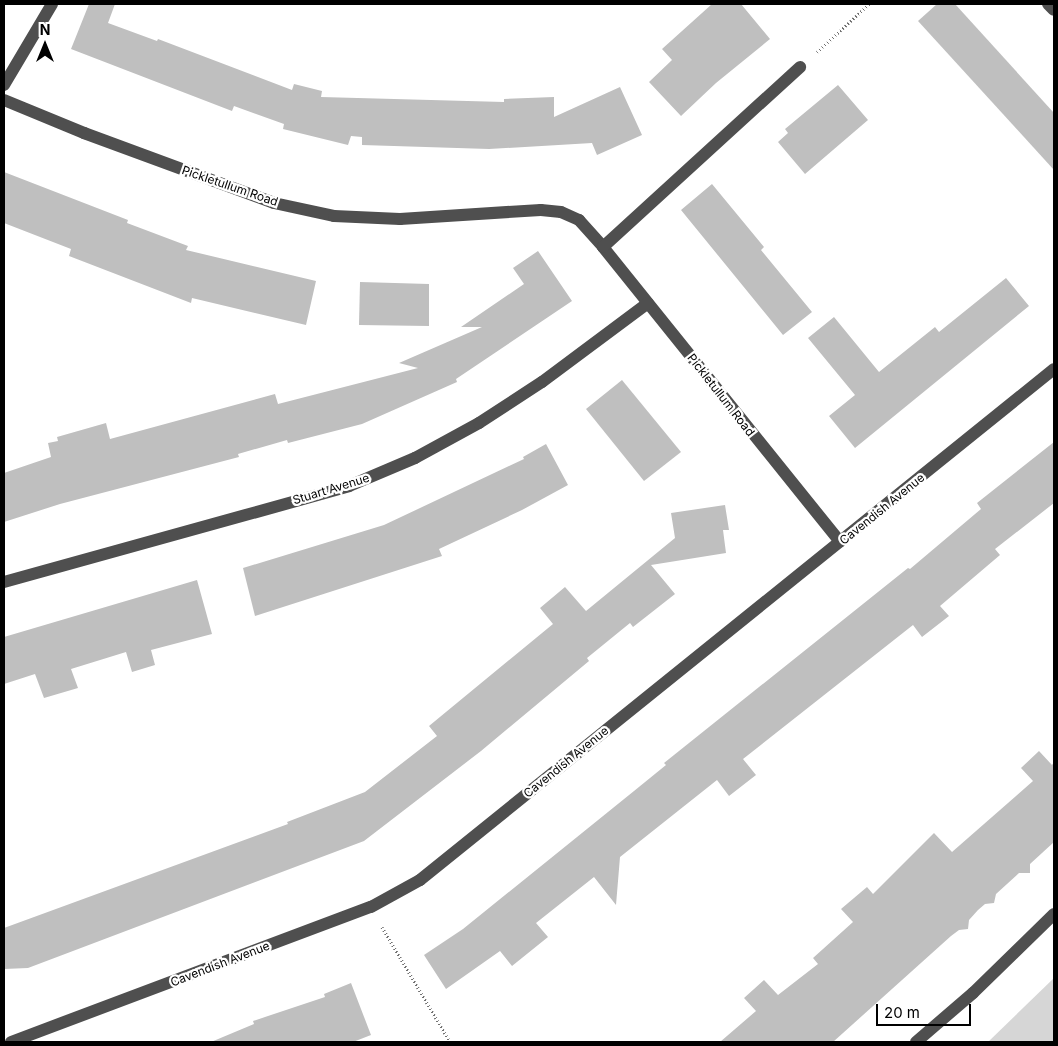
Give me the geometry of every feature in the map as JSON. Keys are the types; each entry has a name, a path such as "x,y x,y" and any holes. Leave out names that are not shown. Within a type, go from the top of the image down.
{"street":[{"path":"4,84 52,4"},
{"path":"1048,4 1054,10"},
{"path":"603,247 800,67"},
{"name":"Pickletullum Road","path":"4,100 102,139 274,203 334,216 400,219 541,210 561,212 578,220 603,247 840,542"},
{"name":"Stuart Avenue","path":"4,582 349,486 415,458 479,423 542,382 648,303"},
{"name":"Cavendish Avenue","path":"12,1042 371,907 420,880 1054,369"},
{"path":"916,1042 972,993 1054,914"}],"path":[{"path":"800,67 869,4"},
{"path":"371,907 450,1042"}],"shaded area":[{"path":"1054,978 1054,1042 988,1042"}],"building":[{"path":"89,4 115,4 108,23 157,41 158,39 292,90 294,84 322,91 321,97 504,102 504,99 554,97 554,117 620,87 642,135 597,155 592,143 489,149 362,145 362,137 351,136 348,145 283,129 284,124 234,106 232,111 71,49"},
{"path":"712,4 741,4 770,39 716,83 681,116 649,82 672,60 662,49"},
{"path":"937,4 955,4 1054,113 1054,170 918,21"},
{"path":"838,85 868,120 805,174 778,142 788,133 785,129"},
{"path":"4,172 128,220 127,223 188,246 186,250 316,281 306,325 192,298 191,303 69,256 71,249 4,223"},
{"path":"712,184 764,247 761,250 812,312 783,335 681,210"},
{"path":"538,251 572,301 456,379 457,382 362,424 288,443 287,440 238,454 239,457 60,504 4,522 4,473 51,457 48,443 58,441 57,437 106,423 110,439 275,394 278,404 418,368 399,363 482,327 461,327 524,284 513,268"},
{"path":"1006,278 1029,306 855,448 829,416 855,395 808,338 834,317 879,372 935,327 939,332"},
{"path":"360,282 429,284 429,326 359,325"},
{"path":"622,380 681,452 644,481 586,409"},
{"path":"1054,442 1054,503 995,549 1000,555 940,606 949,616 922,637 913,625 743,759 756,775 729,796 717,780 620,857 616,905 594,877 536,923 548,937 512,966 500,951 446,989 424,955 463,929 666,765 664,763 908,568 910,569 981,509 977,503"},
{"path":"546,444 568,485 522,510 439,549 442,556 255,616 243,568 384,525 524,459 523,457"},
{"path":"725,505 729,530 723,530 726,553 651,565 675,594 633,627 630,623 587,658 589,661 481,751 364,841 28,968 4,969 4,928 288,824 287,822 365,792 437,736 429,726 553,624 540,608 565,587 586,611 675,538 671,513"},
{"path":"197,580 212,634 151,650 155,665 132,672 126,652 71,669 78,688 44,698 35,674 4,684 4,637"},
{"path":"1039,751 1052,765 1054,762 1054,842 1030,864 1030,873 1019,873 996,894 994,903 985,904 978,910 969,920 968,929 959,930 951,936 833,1042 720,1042 756,1011 744,998 764,980 778,995 818,964 813,958 853,922 841,909 867,887 873,894 934,833 952,852 1033,781 1021,768"},
{"path":"351,983 371,1035 353,1042 211,1042 254,1024 253,1021 325,997 324,994"}]}
